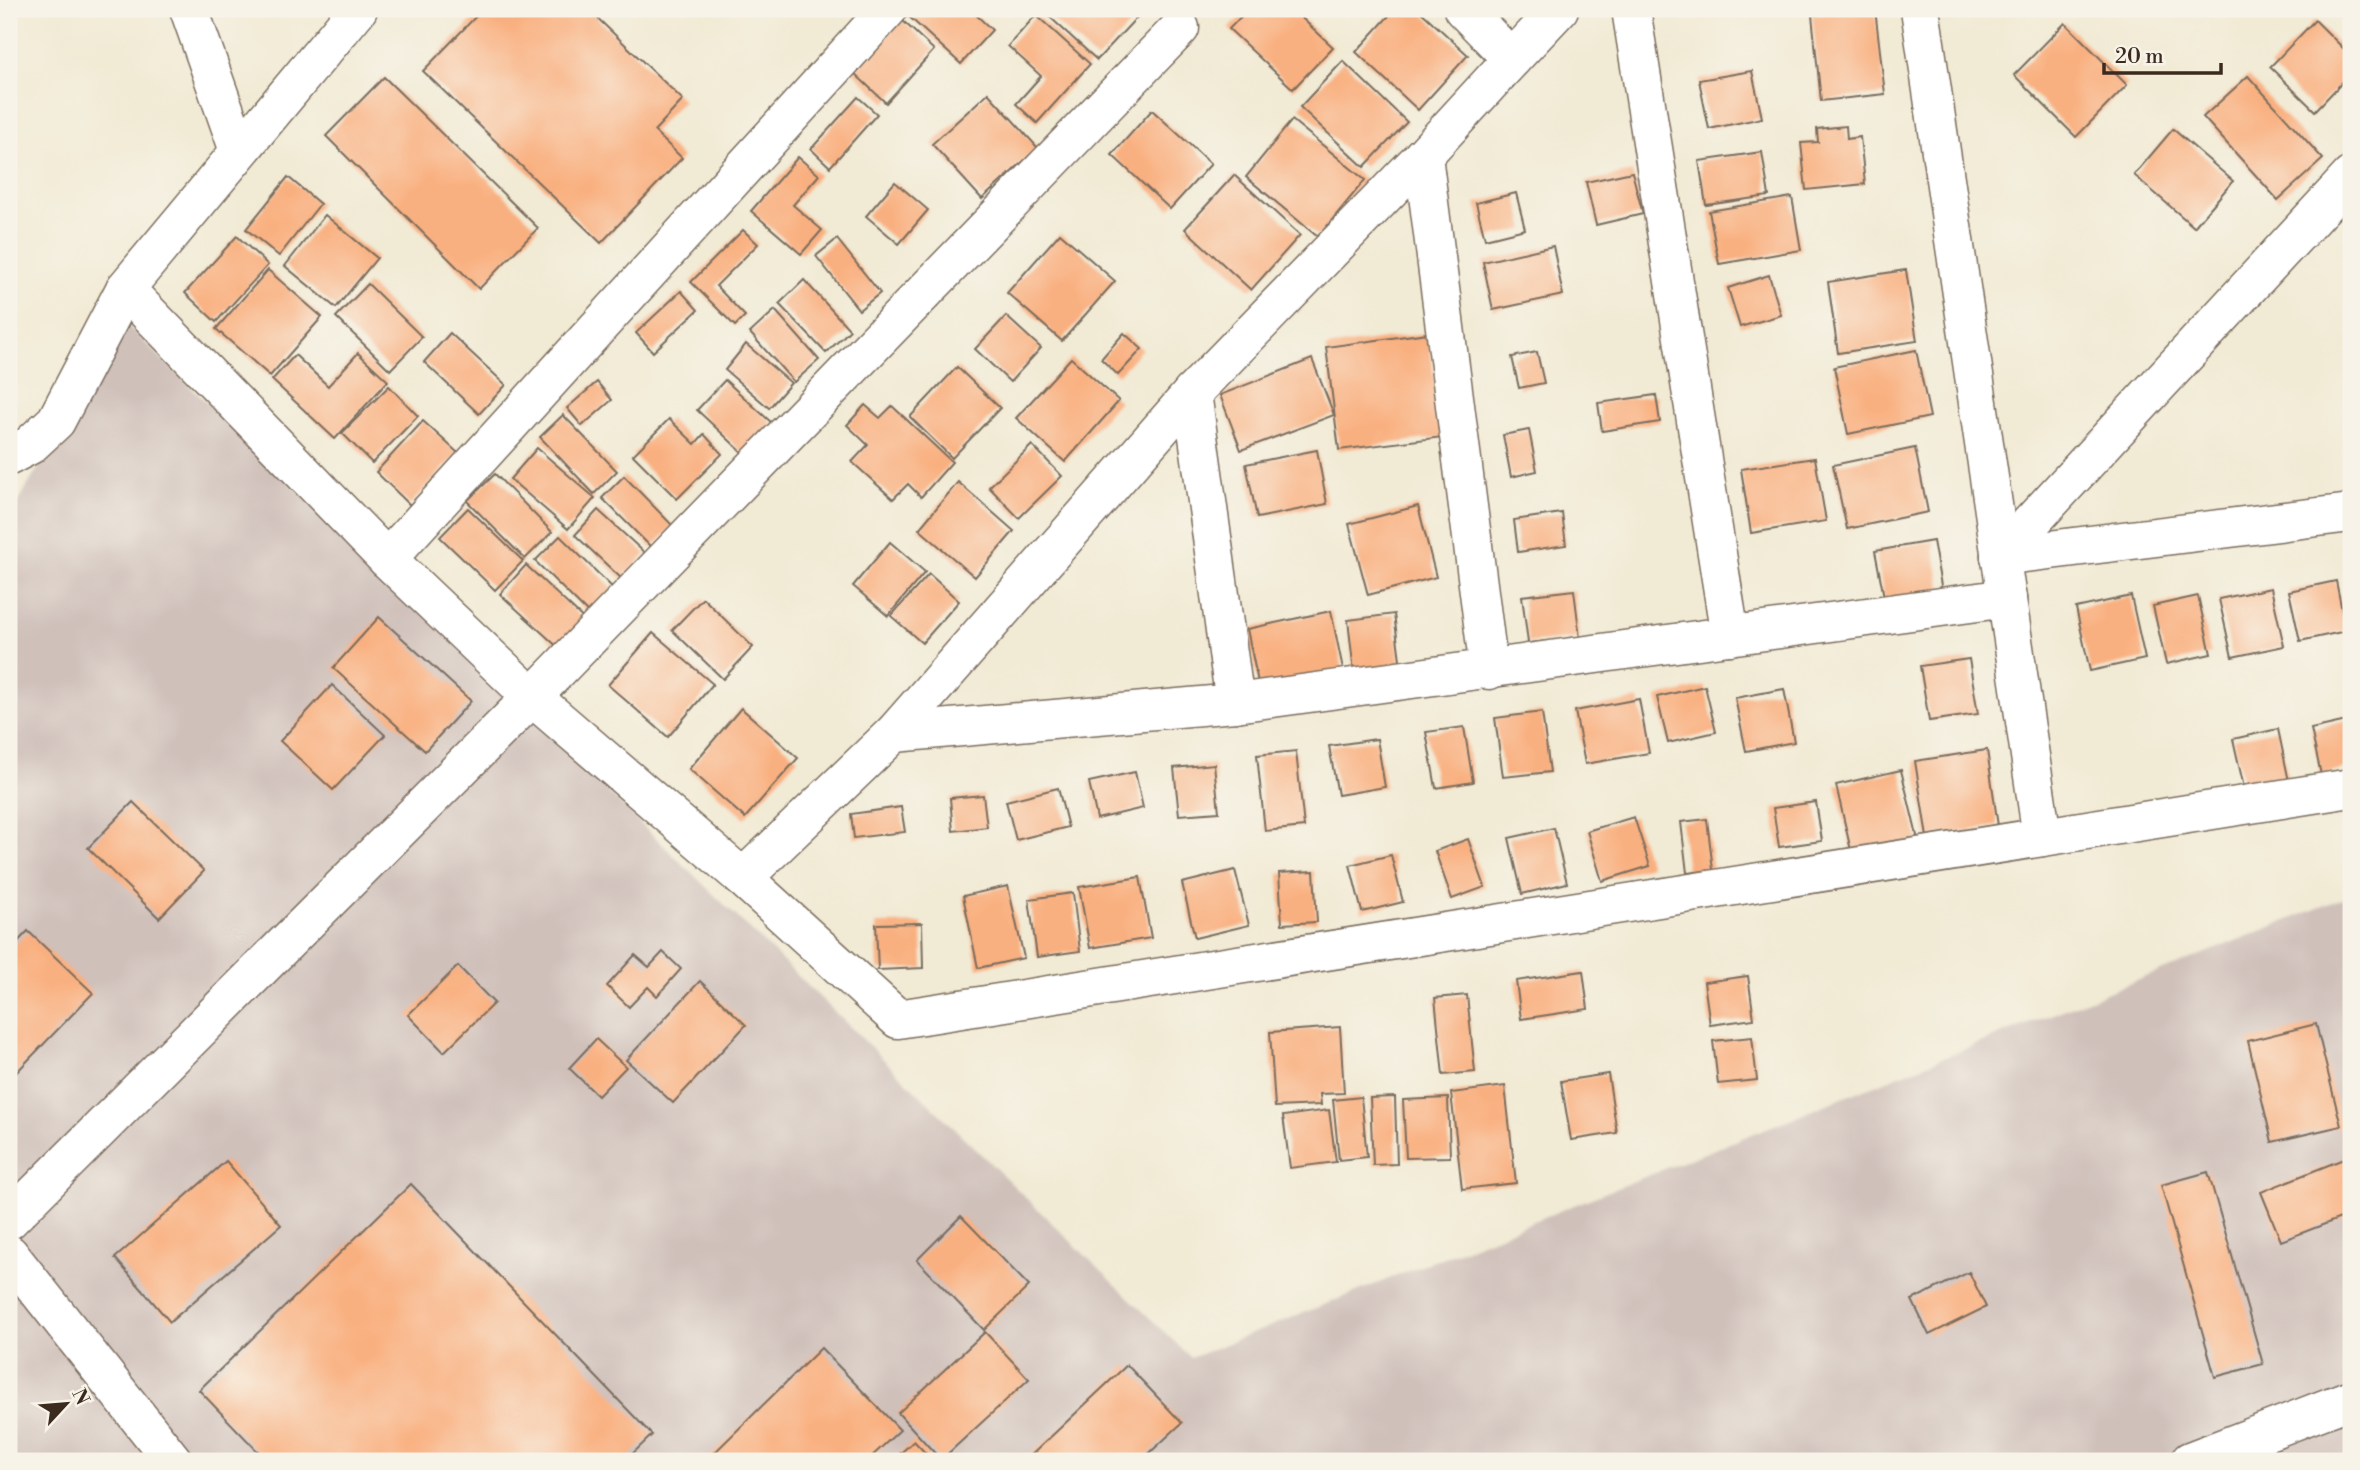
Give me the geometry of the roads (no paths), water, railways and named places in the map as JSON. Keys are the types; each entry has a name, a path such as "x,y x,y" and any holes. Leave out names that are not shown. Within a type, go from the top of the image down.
{"street":[{"path":"188,9 239,151"},
{"path":"9,456 30,445 56,421 125,289 358,9"},
{"path":"387,559 888,9"},
{"path":"1463,9 1512,59"},
{"path":"743,878 894,733 1192,393 1423,156 1559,9"},
{"path":"1631,9 1730,636"},
{"path":"1920,9 2042,837"},
{"path":"9,1220 531,697 1180,15"},
{"path":"1423,156 1489,670"},
{"path":"2000,556 2351,176"},
{"path":"125,289 387,559 531,697 743,878 898,1019 2351,788"},
{"path":"1192,393 1235,703"},
{"path":"2000,556 2351,513"},
{"path":"894,733 1235,703 2007,598"},
{"path":"9,1254 173,1461"},
{"path":"2190,1461 2351,1399"}]}
